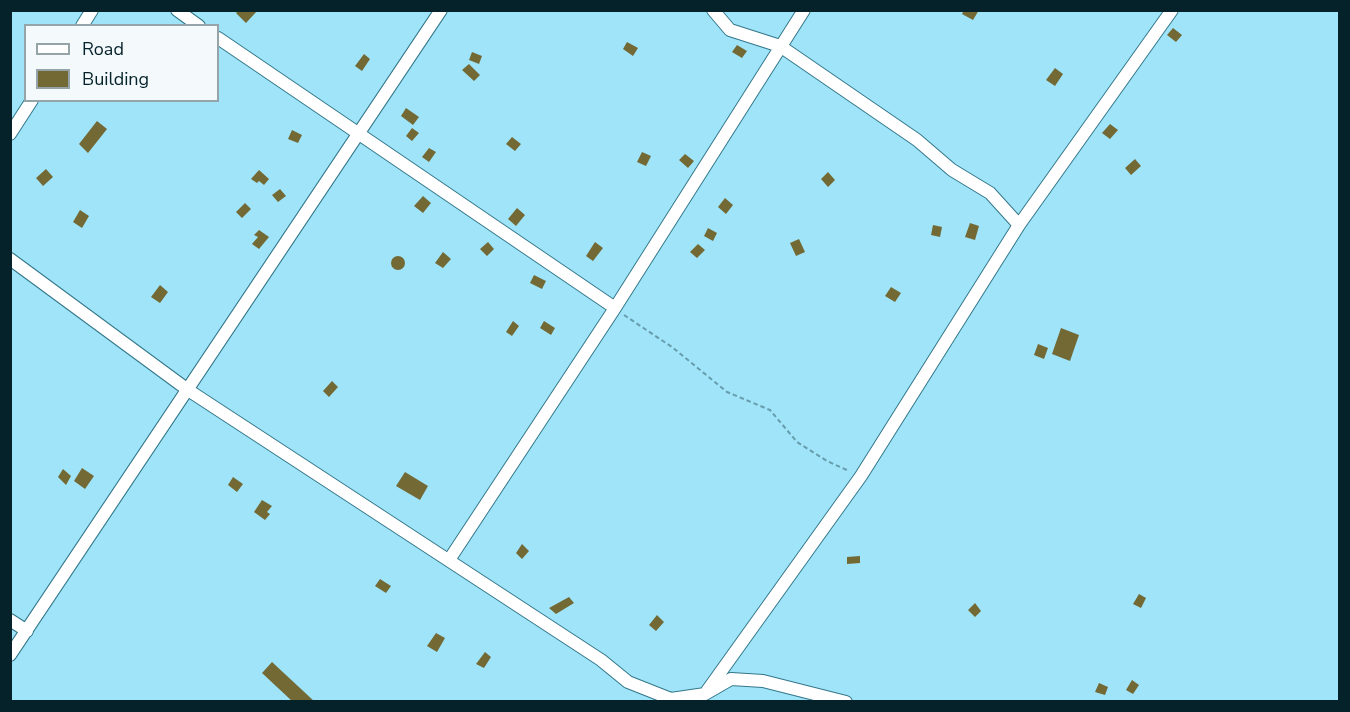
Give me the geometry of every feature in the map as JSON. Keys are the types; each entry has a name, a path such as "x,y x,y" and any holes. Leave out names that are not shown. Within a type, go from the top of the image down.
{"street":[{"path":"83,24 92,10"},
{"path":"177,10 196,24"},
{"path":"10,655 441,10"},
{"path":"713,10 730,30 780,46 917,140 952,170 990,193 1019,225"},
{"path":"449,560 615,308 804,10"},
{"path":"702,698 861,476 1019,225 1172,10"},
{"path":"219,39 615,308"},
{"path":"10,134 32,102"},
{"path":"10,259 188,390 602,660 628,682 671,699 702,698 732,679 763,681 808,690 846,702"},
{"path":"10,620 27,632"}],"path":[{"path":"615,308 672,348 727,392 770,410 797,442 827,461 861,476"}],"building":[{"path":"239,10 258,10 246,23 236,13"},
{"path":"964,10 979,10 973,20 962,14"},
{"path":"1173,28 1182,35 1176,42 1167,35"},
{"path":"627,42 638,48 633,56 623,49"},
{"path":"737,45 747,51 742,58 732,52"},
{"path":"472,52 482,56 479,64 469,60"},
{"path":"364,54 370,59 362,71 355,66"},
{"path":"469,64 480,75 474,81 462,70"},
{"path":"1055,68 1063,74 1055,86 1046,80"},
{"path":"406,108 419,117 413,125 401,116"},
{"path":"97,121 107,129 88,153 79,144"},
{"path":"1110,124 1118,130 1110,139 1102,133"},
{"path":"412,128 419,133 412,141 406,136"},
{"path":"292,130 302,135 298,143 288,139"},
{"path":"512,137 521,144 515,151 506,144"},
{"path":"429,148 436,152 429,162 422,157"},
{"path":"642,152 651,156 646,166 637,162"},
{"path":"685,154 694,161 688,168 679,160"},
{"path":"1135,159 1141,166 1131,175 1125,168"},
{"path":"46,169 53,177 43,186 36,178"},
{"path":"259,170 269,179 264,185 251,179"},
{"path":"828,172 835,180 828,187 821,179"},
{"path":"280,189 286,196 278,202 272,195"},
{"path":"423,196 431,203 423,213 414,206"},
{"path":"725,198 733,205 726,214 718,207"},
{"path":"245,203 251,209 242,218 236,212"},
{"path":"517,208 525,215 516,226 508,219"},
{"path":"80,210 89,216 82,228 73,222"},
{"path":"970,223 979,226 975,240 965,237"},
{"path":"933,225 942,227 940,237 931,235"},
{"path":"708,228 717,233 713,241 704,236"},
{"path":"259,230 269,237 259,249 252,244 258,237 254,235"},
{"path":"799,239 805,252 796,256 790,243"},
{"path":"488,242 494,249 487,256 480,249"},
{"path":"595,242 603,248 593,261 586,256"},
{"path":"698,244 705,250 697,258 690,252"},
{"path":"443,252 451,259 443,268 435,263"},
{"path":"398,256 403,258 405,263 403,268 398,270 393,268 391,263 393,258"},
{"path":"534,275 546,281 542,289 530,283"},
{"path":"160,285 168,292 160,303 151,297"},
{"path":"891,287 901,293 895,302 885,296"},
{"path":"513,321 519,326 512,336 506,332"},
{"path":"544,321 555,328 551,335 540,328"},
{"path":"1061,328 1079,335 1070,361 1052,354"},
{"path":"1038,344 1048,348 1044,359 1034,355"},
{"path":"332,381 338,387 329,397 323,391"},
{"path":"82,468 94,476 85,489 74,481"},
{"path":"63,469 71,476 66,485 58,477"},
{"path":"405,472 428,486 420,500 396,486"},
{"path":"233,477 243,484 237,492 228,485"},
{"path":"262,500 272,506 265,520 254,512"},
{"path":"522,544 529,551 522,559 516,553"},
{"path":"860,556 860,563 847,564 847,557"},
{"path":"380,579 391,586 386,593 375,586"},
{"path":"1139,594 1146,598 1141,608 1133,604"},
{"path":"569,597 574,603 556,614 549,608"},
{"path":"975,603 981,611 975,617 968,610"},
{"path":"657,615 664,622 656,631 649,625"},
{"path":"436,633 445,638 437,652 427,646"},
{"path":"485,652 491,657 484,668 476,664"},
{"path":"272,662 315,702 293,702 262,673"},
{"path":"1132,680 1139,685 1133,694 1126,690"},
{"path":"1099,683 1108,687 1105,695 1095,692"}]}
